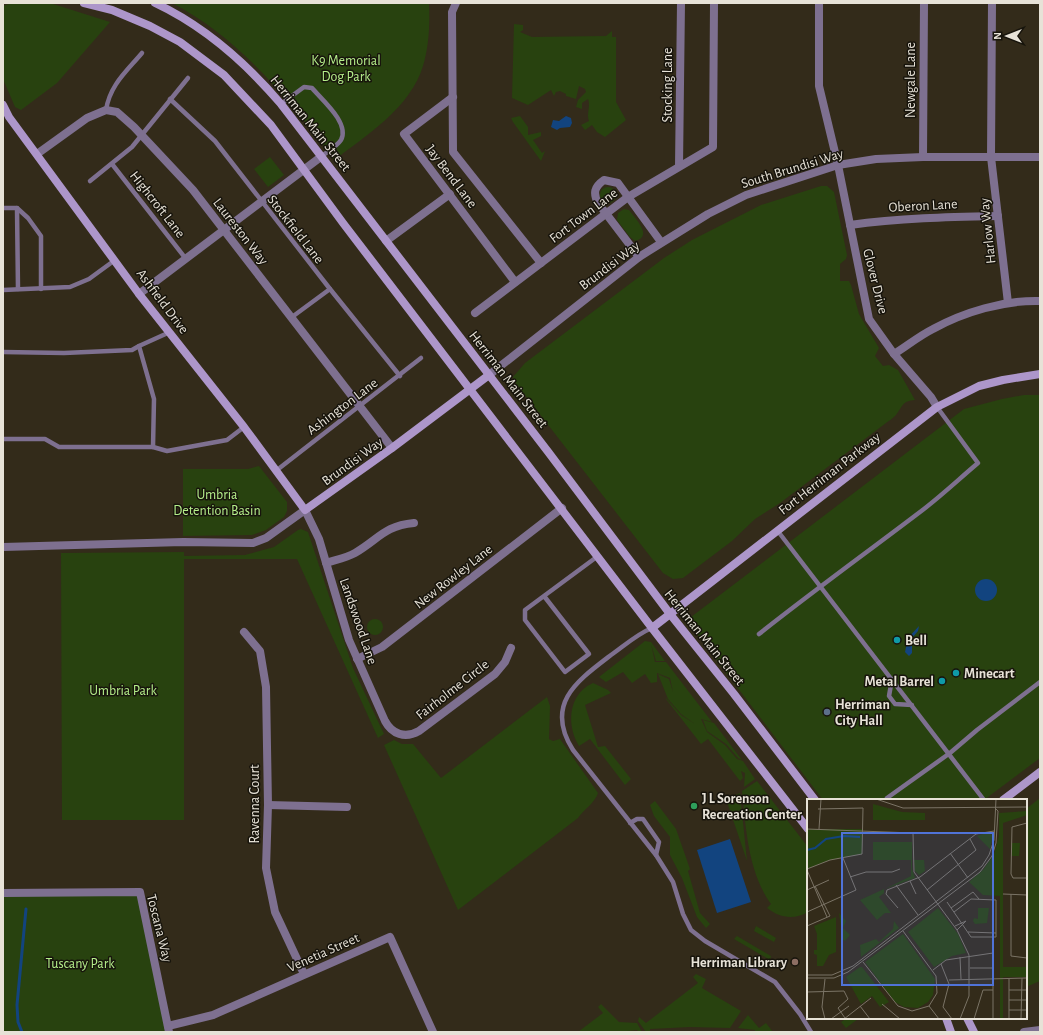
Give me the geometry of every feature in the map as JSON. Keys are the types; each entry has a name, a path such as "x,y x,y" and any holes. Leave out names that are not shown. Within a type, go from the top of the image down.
{"main road":[{"path":"84,3 112,10 150,26 180,42 224,75 271,125 303,170 652,628 807,828"},
{"name":"Herriman Main Street","path":"155,3 213,38 240,61 281,104 670,614 734,694 814,799"},
{"name":"Ashfield Drive","path":"3,107 139,294 244,427 305,510"},
{"name":"Fort Herriman Parkway","path":"652,628 937,408 979,386 1003,380 1040,374"},
{"name":"Brundisi Way","path":"305,510 392,448 489,375"},
{"path":"1003,799 1040,772"},
{"path":"946,1019 951,1032"},
{"path":"968,1019 974,1032"}],"street":[{"name":"Jay Bend Lane","path":"456,3 452,12 453,152 541,263"},
{"name":"Stocking Lane","path":"679,166 681,3"},
{"name":"Fort Town Lane","path":"475,313 628,197 713,147 714,3"},
{"name":"Glover Drive","path":"819,3 819,86 838,165 869,319 894,354 931,397 937,408"},
{"name":"Newgale Lane","path":"923,157 924,3"},
{"name":"Harlow Way","path":"992,3 991,157 1008,303"},
{"name":"Jay Bend Lane","path":"453,97 404,134 515,282"},
{"path":"37,154 87,118 106,110"},
{"name":"Laureston Way","path":"106,110 117,112 193,190 392,448"},
{"path":"139,294 322,156"},
{"name":"South Brundisi Way","path":"661,242 708,214 746,195 838,165 876,159 923,157 1040,157"},
{"path":"639,257 598,203 594,195 596,187 599,183 604,180 618,183 661,242"},
{"path":"386,241 450,194"},
{"name":"Oberon Lane","path":"850,225 930,217 998,216"},
{"name":"Brundisi Way","path":"489,375 639,257 661,242"},
{"path":"894,354 933,328 966,314 1008,303 1040,301"},
{"name":"New Rowley Lane","path":"357,659 382,647 562,508"},
{"name":"Brundisi Way","path":"3,547 182,542 253,543 266,538 305,510"},
{"name":"Landswood Lane","path":"305,510 319,539 349,640 385,721 391,730 398,734"},
{"path":"326,563 355,553 386,530 400,524 414,523"},
{"name":"Ravenna Court","path":"244,632 260,651 266,687 268,805 266,868 275,912 304,974"},
{"name":"Fairholme Circle","path":"398,734 410,735 419,731 495,674 505,662 511,648"},
{"path":"268,805 347,807"},
{"name":"Toscana Way","path":"3,893 140,892 168,1029"},
{"name":"Venetia Street","path":"168,1029 213,1015 390,937 433,1032"},
{"path":"1024,1032 1040,1030"}],"lane":[{"path":"106,110 109,96 113,87 142,53"},
{"path":"90,181 112,164 142,136 188,78"},
{"path":"281,104 304,87 312,88 341,121 343,131 341,140 322,156"},
{"name":"Stockfield Lane","path":"170,99 215,141 261,202 400,376"},
{"name":"Highcroft Lane","path":"112,164 186,259"},
{"path":"3,208 17,208 28,218 41,236 41,289"},
{"path":"17,208 18,289"},
{"path":"3,290 62,288 79,284 89,279 115,260"},
{"path":"292,317 330,289"},
{"path":"3,352 64,353 132,350 170,332"},
{"path":"139,346 154,399 153,447"},
{"name":"Ashington Lane","path":"277,470 359,405 400,376 421,358"},
{"path":"759,634 820,586 919,513 978,463 937,408"},
{"path":"3,439 45,439 59,446 153,447 167,451 226,440 244,427"},
{"path":"777,530 950,753 983,799"},
{"path":"544,596 589,654 565,672 525,620 525,610 598,556"},
{"path":"652,628 642,632 579,680 569,691 563,713 565,734 568,743 656,855 673,882 683,914 691,930 705,941 775,982 800,1014 811,1032"},
{"path":"892,679 890,696 895,704 912,704"},
{"path":"887,798 950,753 977,730 1040,682"},
{"path":"630,823 637,819 643,819 659,842 656,855"}],"green space":[{"path":"12,3 50,3 110,22 57,83 21,110 15,107 3,79 3,6"},
{"name":"K9 Memorial Dog Park","path":"172,3 429,3 427,51 417,81 409,95 373,131 334,160 281,93 262,72 220,34"},
{"path":"514,24 523,25 523,30 520,32 532,37 606,36 612,31 612,37 616,37 616,102 626,120 605,137 597,132 592,125 585,130 581,125 589,121 589,102 588,99 582,103 582,109 576,107 578,100 586,92 585,89 579,86 576,99 566,96 566,94 560,91 556,92 554,96 551,90 528,105 512,98"},
{"path":"520,116 528,127 528,135 541,132 541,136 533,140 542,153 545,151 541,161 511,118"},
{"path":"270,157 284,175 268,187 254,169"},
{"path":"821,186 827,186 834,192 847,255 846,259 840,264 840,281 849,281 851,285 859,314 879,348 875,356 883,366 889,365 898,370 915,400 905,403 891,419 780,503 755,519 732,541 683,578 673,579 663,573 514,381 513,377 525,363 664,258 692,240 761,205"},
{"path":"605,187 611,187 616,192 614,201 611,203 605,203 600,198 600,192"},
{"path":"624,209 629,210 639,222 643,232 643,236 640,239 635,241 630,237 617,220 618,213"},
{"path":"1024,395 1040,395 1040,758 985,799 822,799 692,628 691,617 964,409"},
{"name":"Umbria Detention Basin","path":"259,466 287,502 287,511 284,517 266,530 252,535 183,536 183,469 248,469"},
{"name":"Umbria Park","path":"301,529 308,532 353,668 384,734 378,738 297,559 184,559 184,820 62,820 61,553 184,552 184,556 245,555 274,547"},
{"path":"372,619 378,619 383,624 381,633 378,635 372,635 367,630 367,624"},
{"path":"645,641 651,642 665,661 656,661 651,644 655,662 666,662 712,722 701,719 707,732 725,745 737,759 743,761 755,779 744,787 745,773 741,771 743,778 740,781 708,739 701,744 666,699 681,715 695,724 681,714 668,699 658,674 669,679 673,692 670,678 657,673 657,682 651,683 645,674 632,683 623,672 606,682 599,677"},
{"path":"593,683 611,693 585,705 598,747 605,746 631,779 625,785 590,739 579,746 572,729 571,720 574,702 585,688"},
{"path":"547,697 550,706 549,739 553,741 560,739 598,793 597,797 578,818 458,910 384,745 394,740 402,744 413,744 441,778"},
{"path":"703,720 714,723 742,760 738,758 726,744 707,731"},
{"path":"757,781 807,846 807,913 803,915 787,917 777,914 767,908 771,904 763,892 757,878 749,850 742,791"},
{"path":"740,793 747,861 726,799"},
{"path":"1040,798 1040,981 1027,987 1027,808"},
{"path":"655,801 676,829 690,869 688,871 700,913 710,924 706,928 697,917 682,878 670,855 670,837 654,816 650,805"},
{"name":"Tuscany Park","path":"140,892 169,1032 3,1032 3,893"},
{"path":"756,926 776,938 774,942 754,931"},
{"path":"737,936 771,956 770,960 734,939"},
{"path":"696,974 706,979 702,988 741,1011 730,1028 690,1027 650,1029 650,1032 646,1032 638,1021 639,1017 646,1023 698,983 693,977"},
{"path":"601,1004 619,1022 637,1023 642,1032 638,1032 637,1030 618,1032 578,1032 603,1013 598,1007"},
{"path":"748,1015 759,1028 766,1023 773,1032 755,1032 755,1030 738,1028"},
{"path":"846,1019 858,1019 846,1028 841,1022"}],"water":[{"path":"566,116 571,118 572,123 570,127 560,128 557,130 551,127 553,120 559,121"},
{"path":"986,579 994,582 997,590 994,598 986,601 978,598 975,590 978,582"},
{"path":"919,626 918,631 912,638 912,653 909,656 905,652 908,638"},
{"path":"730,839 751,902 717,913 697,850"}],"waterway":[{"path":"22,1032 18,1022 17,1005 26,909"}],"place":[{"name":"Bell","path":"897,640"},
{"name":"Minecart","path":"956,673"},
{"name":"Metal Barrel","path":"942,681"},
{"name":"Herriman City Hall","path":"827,712"},
{"name":"J L Sorenson Recreation Center","path":"694,806"},
{"name":"Herriman Library","path":"795,962"}]}
